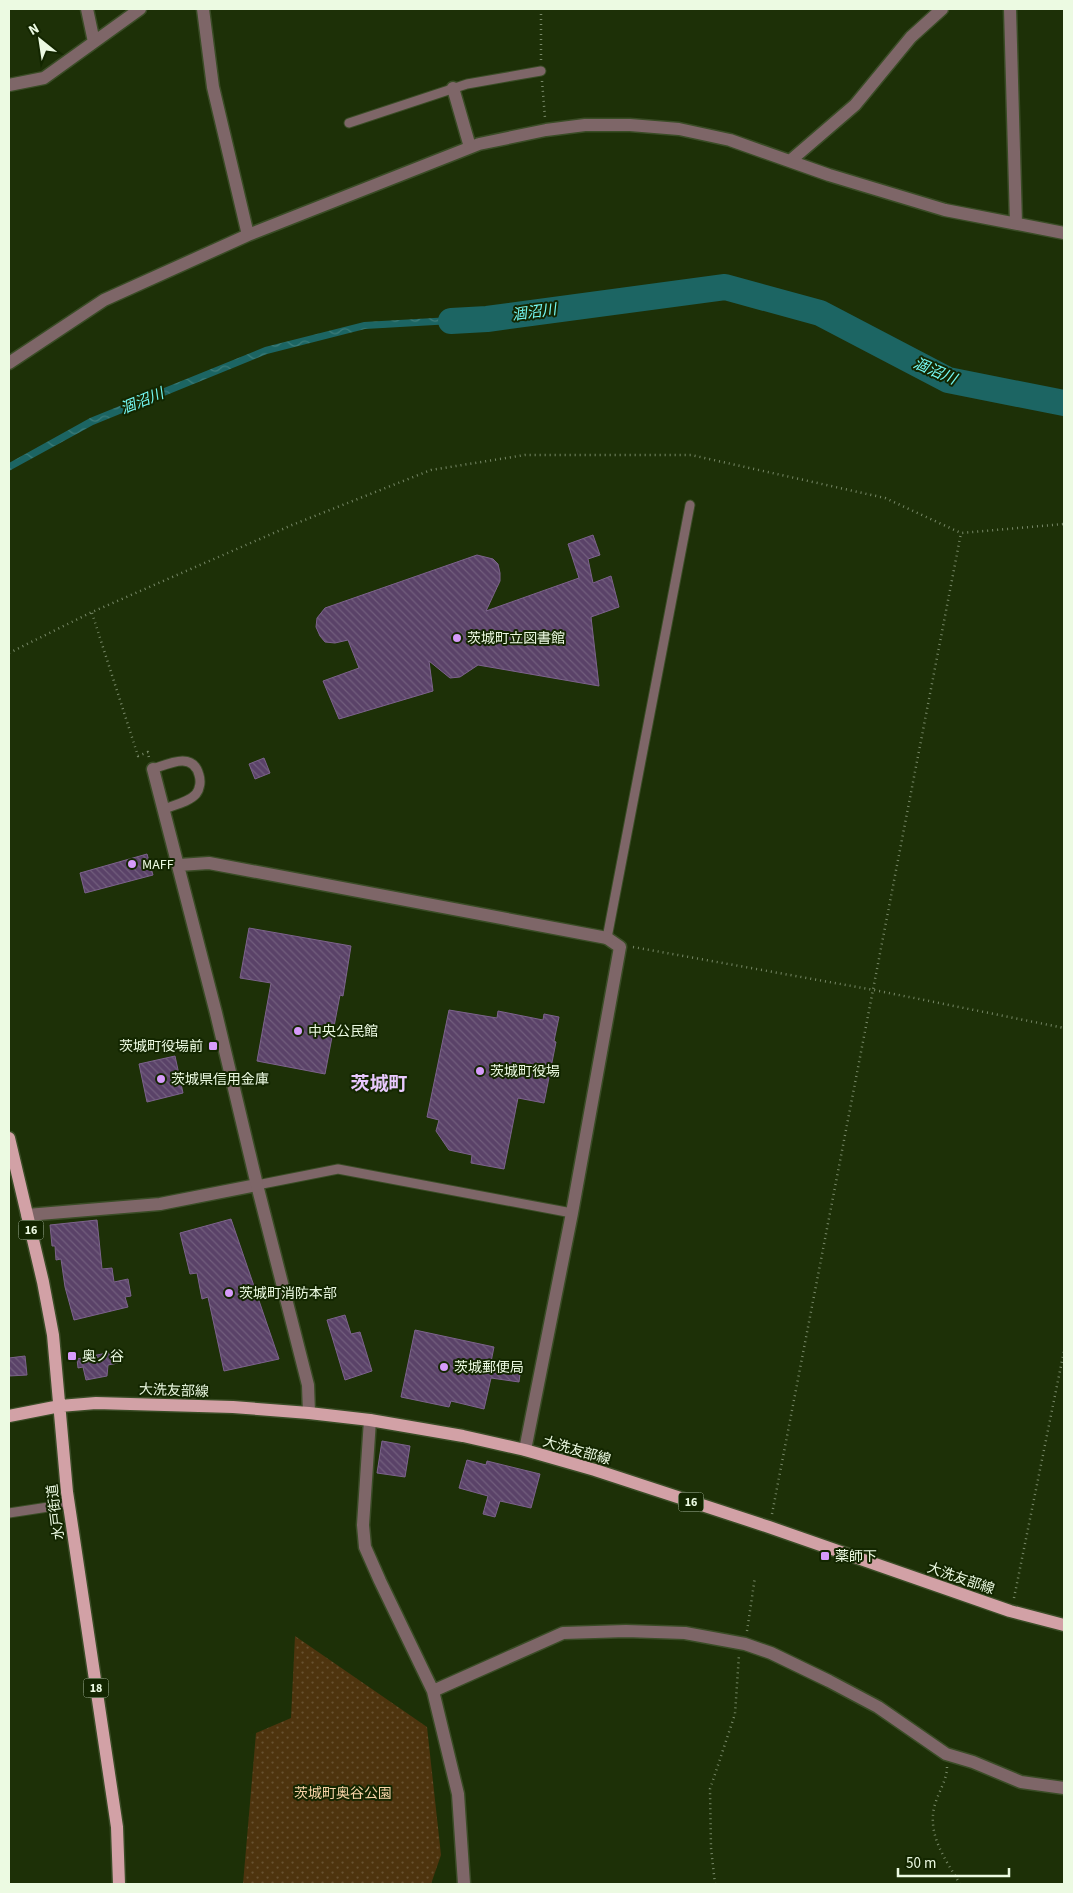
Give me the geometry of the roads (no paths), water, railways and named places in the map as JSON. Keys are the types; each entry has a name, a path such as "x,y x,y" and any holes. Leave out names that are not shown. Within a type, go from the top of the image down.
{"main road":[{"name":"水戸街道","path":"9,1138 48,1307 60,1406 68,1504 117,1827 119,1884"},
{"name":"大洗友部線","path":"9,1416 60,1406 96,1403 233,1407 370,1420 463,1436 525,1450 595,1470 1010,1611 1064,1625"}],"street":[{"path":"87,9 94,42"},
{"path":"9,85 44,78 140,9"},
{"path":"203,9 213,87 248,234"},
{"path":"790,161 855,105 912,37 942,9"},
{"path":"1010,9 1016,223"},
{"path":"453,88 470,147"},
{"path":"9,363 104,300 248,234 470,147 546,130 585,125 630,125 679,129 730,140 829,175 946,210 1064,233"},
{"path":"153,769 179,865 308,1385 309,1413"},
{"path":"179,865 209,863 607,938 620,947 572,1213 525,1450"},
{"path":"28,1215 160,1204 257,1184"},
{"path":"370,1420 363,1525 365,1546 434,1691 458,1794 464,1884"},
{"path":"434,1691 563,1634 626,1631 685,1633 742,1644 771,1653 830,1681 878,1707 946,1754 973,1762 1021,1782 1064,1788"}],"lane":[{"path":"349,123 467,84 541,71"},
{"path":"607,938 690,506"},
{"path":"153,769 180,760 189,761 196,767 199,775 200,784 197,793 164,809"},
{"path":"257,1184 338,1169 572,1213"},
{"path":"9,1513 68,1504"}],"water":[{"path":"486,315 487,322 365,329 267,354 93,425 9,471 9,463 90,418 265,347 364,322"}],"waterway":[{"name":"涸沼川","path":"451,321 487,319 725,287 820,313 948,380 1064,403"}],"place":[{"name":"茨城町立図書館","path":"457,638"},
{"name":"MAFF","path":"132,864"},
{"name":"中央公民館","path":"298,1031"},
{"name":"茨城町役場前","path":"213,1046"},
{"name":"茨城町役場","path":"480,1071"},
{"name":"茨城県信用金庫","path":"161,1079"},
{"name":"茨城町消防本部","path":"229,1293"},
{"name":"奥ノ谷","path":"72,1356"},
{"name":"茨城郵便局","path":"444,1367"},
{"name":"薬師下","path":"825,1556"}],"district":[{"name":"茨城町","path":"379,1083"}],"park label":[{"name":"茨城町奥谷公園","path":"343,1793"}]}
